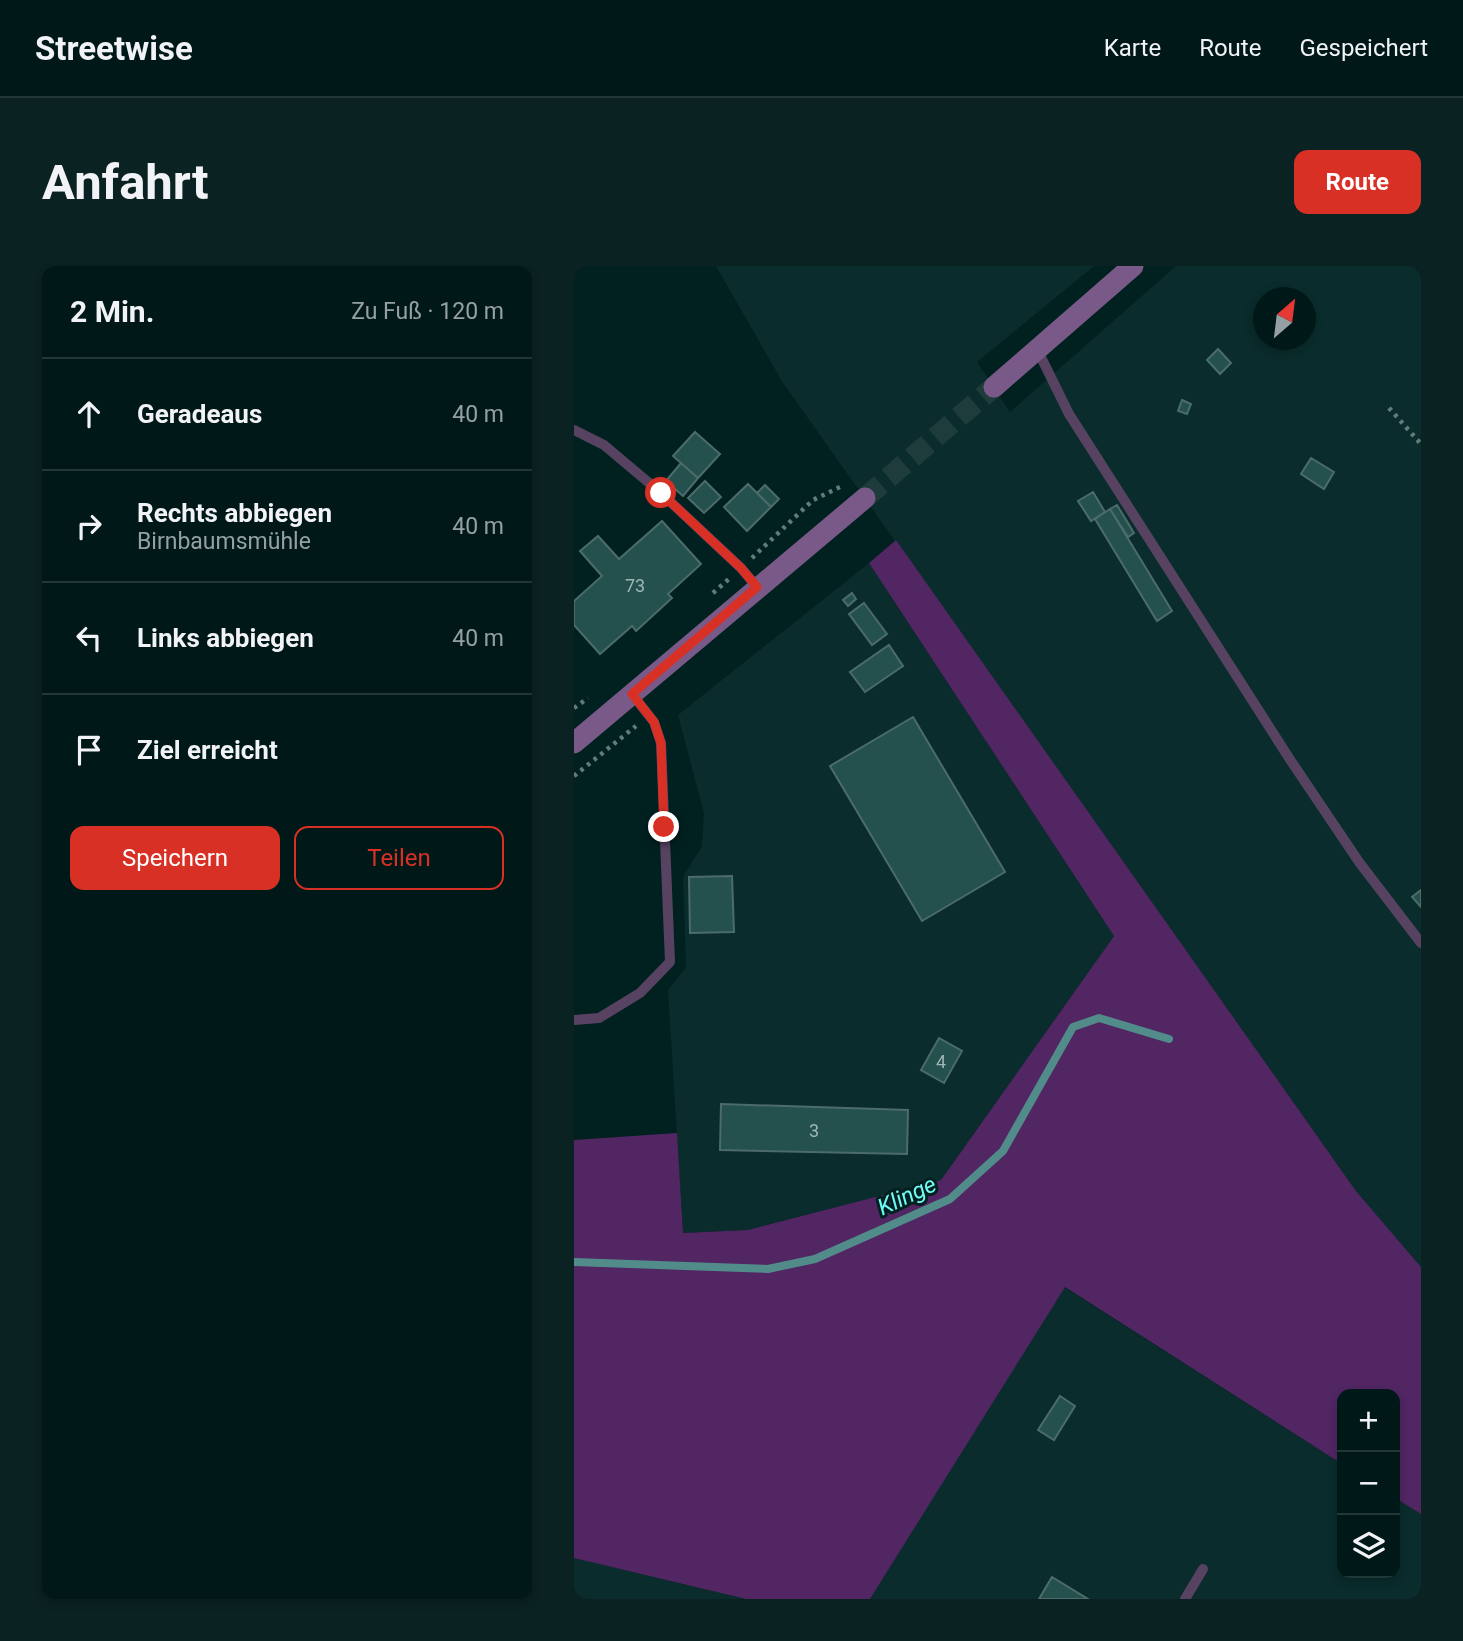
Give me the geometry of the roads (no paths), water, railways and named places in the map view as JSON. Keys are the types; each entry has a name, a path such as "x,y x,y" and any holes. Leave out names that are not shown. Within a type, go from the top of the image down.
{"main road":[{"path":"994,387 1133,266"},
{"path":"574,743 865,498"}],"lane":[{"path":"1037,349 1069,414 1291,761 1359,862 1421,943"},
{"path":"574,430 604,445 661,493 741,568 757,587"},
{"path":"574,1020 599,1018 640,993 670,962 661,743 654,722 632,694"},
{"path":"1185,1599 1203,1569"}],"waterway":[{"name":"Klinge","path":"574,1262 768,1269 815,1259 950,1199 1003,1151 1073,1027 1099,1018 1169,1039"}],"tunnel":[{"path":"865,498 994,387"}]}
